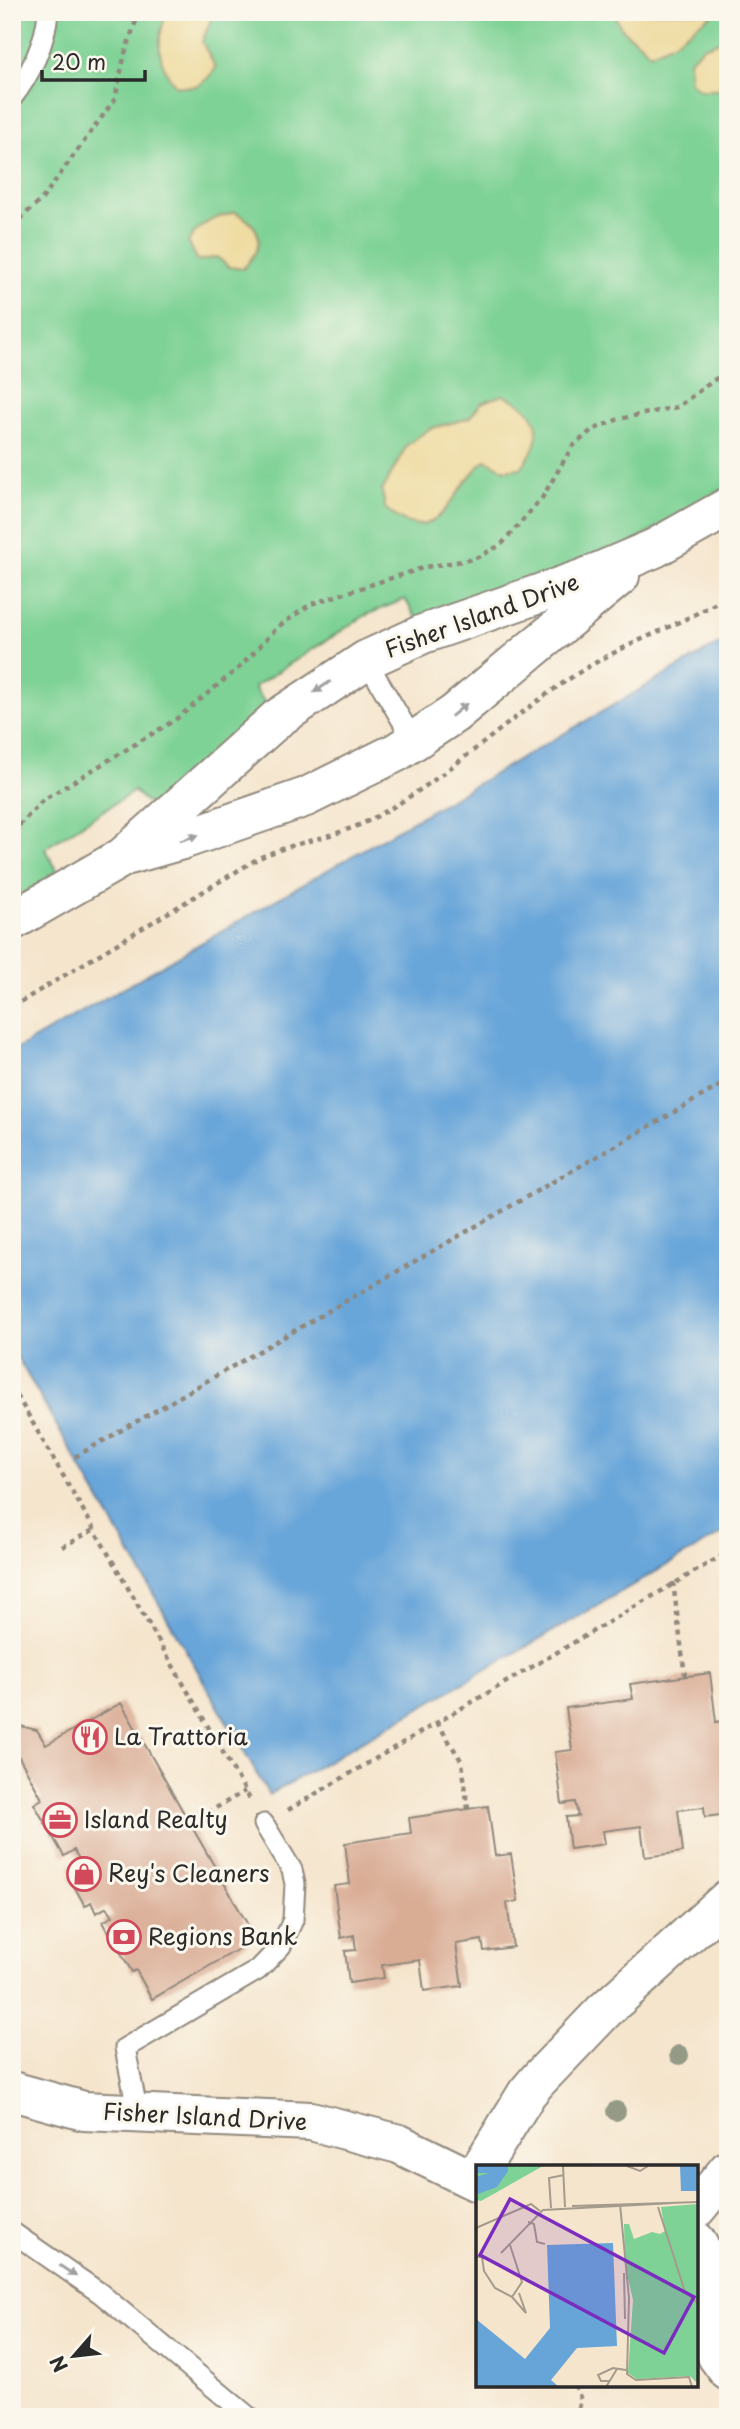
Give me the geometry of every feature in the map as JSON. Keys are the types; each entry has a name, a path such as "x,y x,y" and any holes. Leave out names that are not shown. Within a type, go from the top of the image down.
{"street":[{"name":"Fisher Island Drive","path":"12,921 123,857 278,718 366,660 423,634 582,579 655,548 728,507"},
{"name":"Fisher Island Drive","path":"123,857 245,819 331,786 414,741 454,714 655,548"},
{"path":"494,609 522,656"},
{"path":"217,773 245,819"},
{"name":"Fisher Island Drive","path":"484,2165 527,2093 604,2011 721,1917"},
{"name":"Fisher Island Drive","path":"12,2091 84,2111 311,2121 399,2144 476,2175"},
{"path":"698,2207 728,2170"},
{"path":"698,2244 707,2259 712,2279 710,2300 700,2323 728,2371"},
{"path":"698,2371 728,2389"}],"lane":[{"path":"12,98 27,79 48,12"},
{"path":"366,660 414,741"},
{"path":"138,2114 125,2048 258,1970 281,1945 290,1927 296,1902 292,1870 264,1824"},
{"path":"12,2232 100,2294 249,2417"}],"path":[{"path":"12,226 42,199 115,99 125,52 139,12"},
{"path":"12,833 43,800 175,720 240,667 279,626 311,604 426,567 474,559 501,545 541,498 572,447 592,430 619,419 677,407 728,370"},
{"path":"75,1457 728,1082"},
{"path":"12,1387 264,1824 728,1552"},
{"path":"62,1547 95,1529"},
{"path":"673,1582 685,1676"},
{"path":"438,1722 462,1762 468,1809"},
{"path":"190,1823 245,1791"},
{"path":"576,2387 581,2400 577,2417"}],"green space":[{"path":"12,12 728,12 728,487 628,545 420,624 405,599 366,615 254,687 271,712 154,809 134,791 45,848 59,874 12,900"}],"sand":[{"path":"167,12 214,12 202,42 216,68 199,85 176,86 161,60 161,32"},
{"path":"618,12 715,12 673,43 650,54 624,31 616,18"},
{"path":"720,41 728,60 725,78 718,90 700,90 690,82 689,61 703,47"},
{"path":"235,212 257,231 258,245 250,260 243,269 229,267 217,257 198,261 188,242 192,236 208,222"},
{"path":"502,395 526,408 536,424 535,445 521,468 505,470 486,460 443,512 432,521 419,525 404,521 385,508 382,491 407,445 429,429 469,418 481,403"}],"water":[{"path":"728,639 728,1530 269,1795 12,1348 12,1052"}],"building":[{"path":"710,1673 716,1722 728,1720 728,1814 705,1817 704,1807 678,1810 683,1852 645,1857 641,1826 603,1831 605,1844 570,1849 566,1817 578,1816 575,1802 562,1804 555,1752 572,1750 566,1708 633,1699 630,1684"},
{"path":"121,1703 256,1939 152,1999 136,1970 132,1972 103,1922 113,1916 107,1907 96,1913 91,1902 85,1906 69,1877 73,1875 69,1867 80,1861 74,1850 64,1856 34,1804 42,1799 19,1757 12,1755 12,1724 37,1730 46,1745"},
{"path":"488,1806 495,1856 511,1854 518,1901 507,1903 513,1947 484,1951 482,1940 456,1944 462,1986 424,1991 420,1960 382,1965 384,1978 349,1983 345,1951 356,1950 354,1935 341,1938 334,1886 350,1884 345,1843 411,1833 409,1818"}],"place":[{"name":"La Trattoria","path":"90,1737"},
{"name":"Island Realty","path":"60,1820"},
{"name":"Rey's Cleaners","path":"84,1874"},
{"name":"Regions Bank","path":"124,1937"}]}
